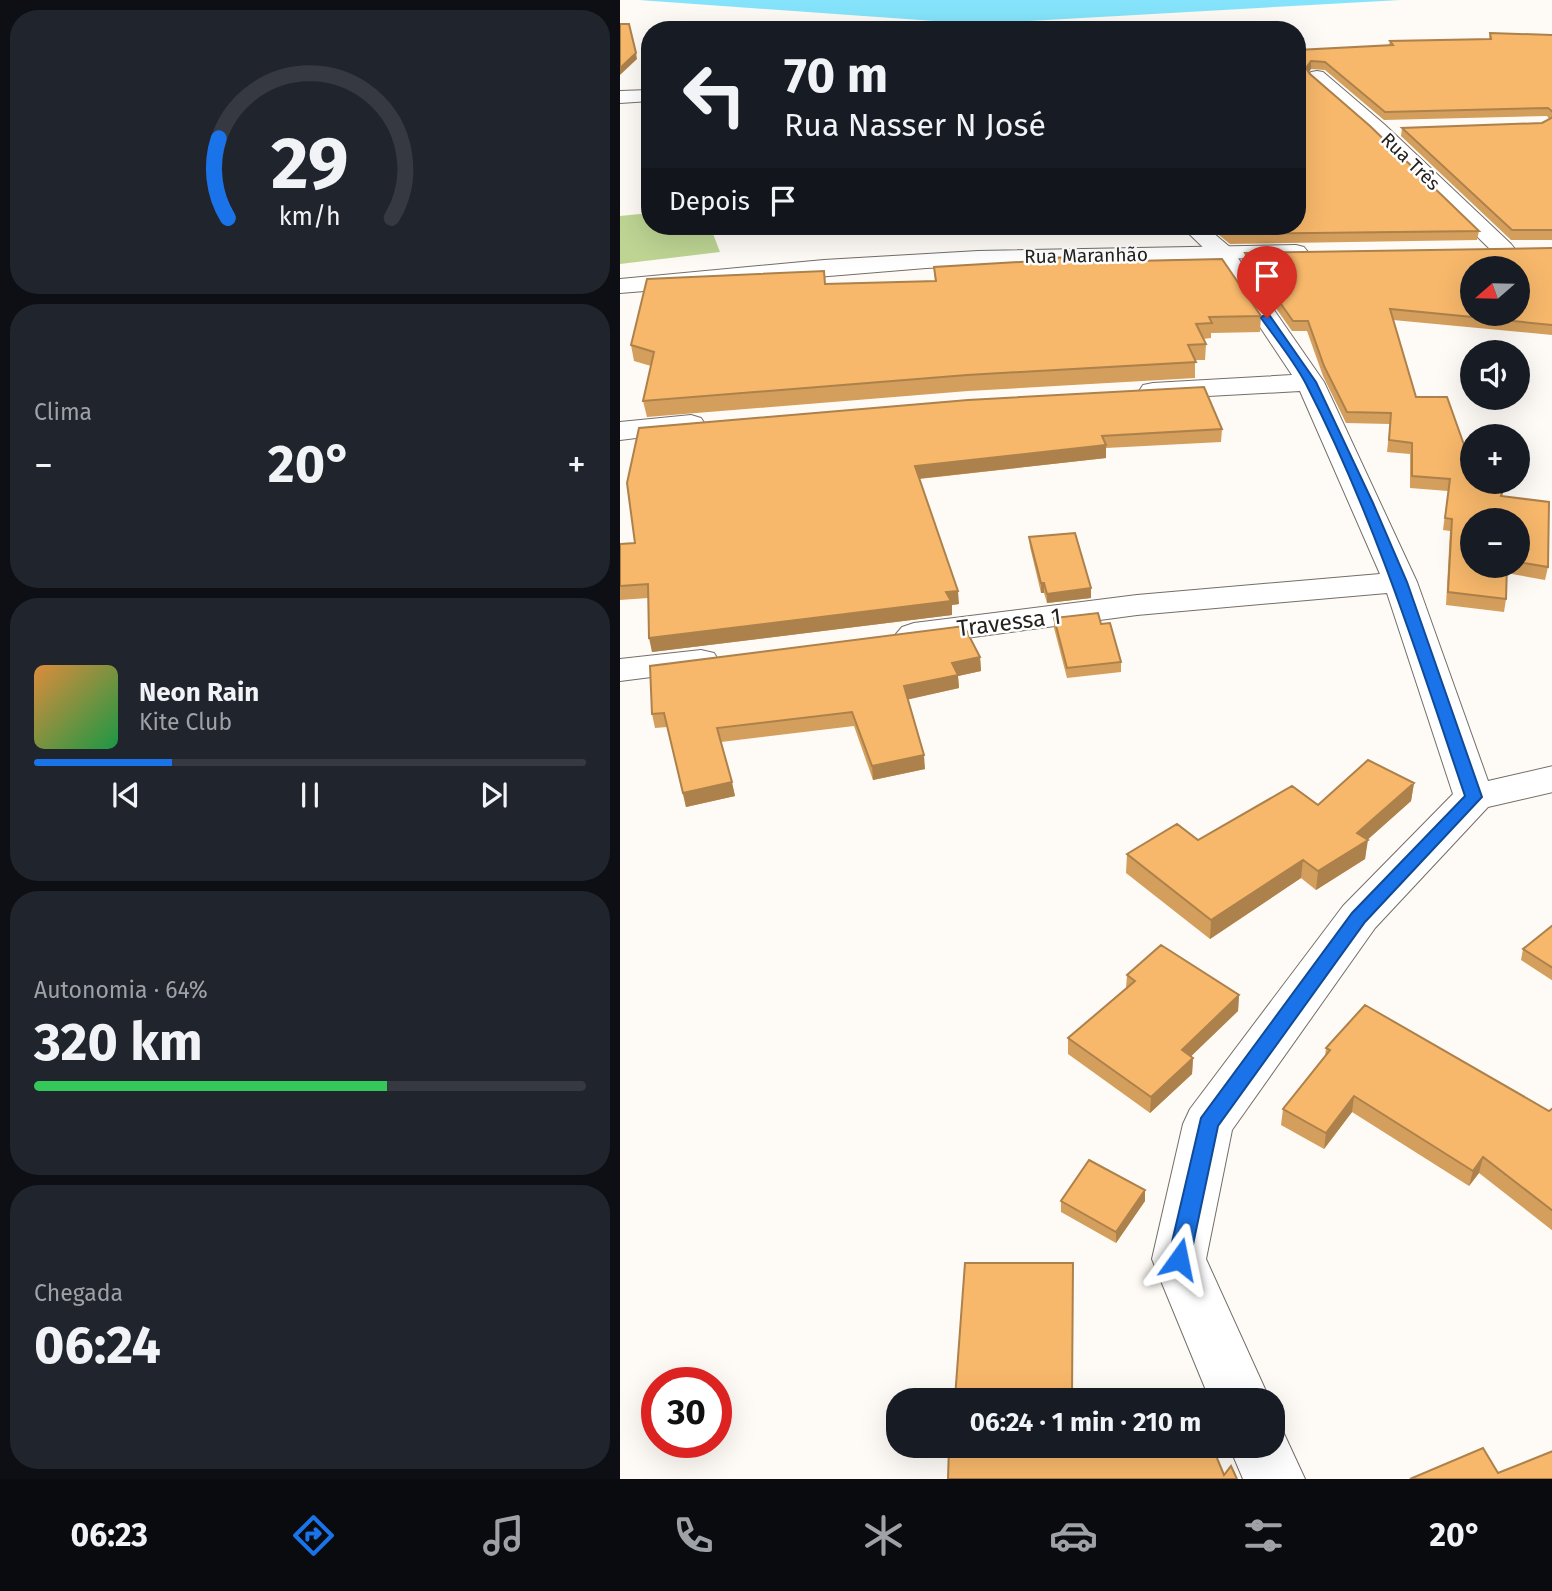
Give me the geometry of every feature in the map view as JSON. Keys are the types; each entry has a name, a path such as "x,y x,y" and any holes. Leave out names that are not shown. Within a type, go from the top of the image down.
{"street":[{"name":"Rua Três","path":"1317,76 1378,129 1503,249"},
{"path":"620,97 641,96"},
{"path":"1378,129 1405,128"},
{"path":"1202,235 1223,253 1311,382 1400,582 1474,797"},
{"path":"1476,250 1528,249"},
{"name":"Rua Maranhão","path":"620,286 790,269 912,261 1032,256 1316,252"},
{"path":"1132,392 1311,382"},
{"path":"620,431 716,422"},
{"name":"Travessa 1","path":"889,637 1137,605 1400,582"},
{"path":"620,670 737,657"},
{"path":"1235,1388 1179,1259 1208,1124 1359,917 1474,797 1553,779"},
{"path":"1264,1458 1274,1479"}],"green space":[{"path":"641,214 641,235 713,235 720,252 620,264 620,216"}],"water":[{"path":"639,0 1400,0 1029,21 934,21"}],"building":[{"path":"620,24 629,24 636,53 620,68"},
{"path":"1490,33 1553,35 1553,112 1548,108 1385,112 1325,62 1311,61 1306,68 1306,50 1393,45 1390,41 1491,39"},
{"path":"1306,68 1370,126 1479,231 1306,233"},
{"path":"1553,117 1553,230 1512,230 1402,128 1542,123"},
{"path":"1553,248 1553,325 1530,323 1530,256 1460,256 1460,316 1390,309 1416,397 1447,397 1460,434 1460,494 1502,494 1549,502 1548,567 1530,564 1530,508 1460,508 1460,578 1507,578 1506,599 1448,592 1452,519 1445,518 1450,479 1412,476 1412,443 1389,440 1391,413 1347,412 1324,366 1308,321 1293,321 1245,253"},
{"path":"1088,257 1089,262 1222,259 1261,316 1209,317 1212,323 1196,324 1206,344 1188,345 1196,362 967,375 643,401 654,352 631,345 647,279 824,271 825,284 936,281 934,267 1037,261 1036,258"},
{"path":"1204,387 1222,429 1102,436 1106,445 915,466 958,591 946,592 951,601 649,638 648,584 620,586 620,544 635,543 627,483 639,428 968,400"},
{"path":"1075,533 1091,588 1047,594 1044,583 1041,583 1029,537"},
{"path":"1098,613 1101,624 1110,623 1121,662 1067,668 1054,618"},
{"path":"964,626 980,657 952,663 958,675 904,686 924,755 872,766 852,712 717,728 732,782 683,793 664,713 652,714 650,666"},
{"path":"1368,760 1414,783 1357,833 1368,840 1318,871 1303,860 1211,920 1127,854 1177,824 1198,840 1292,786 1318,805"},
{"path":"1553,925 1553,968 1523,949"},
{"path":"1161,945 1239,995 1182,1050 1193,1058 1151,1097 1068,1038 1135,981 1127,975"},
{"path":"1365,1005 1549,1111 1553,1108 1553,1211 1483,1157 1473,1171 1354,1096 1326,1133 1283,1109 1330,1050 1326,1048"},
{"path":"1089,1160 1145,1190 1116,1232 1061,1201"},
{"path":"965,1263 1073,1263 1072,1388 956,1388"},
{"path":"1483,1448 1498,1473 1553,1451 1553,1479 1410,1479"},
{"path":"949,1458 1217,1458 1224,1475 1231,1466 1237,1479 948,1479"}],"route":[{"path":"1179,1259 1208,1124 1359,917 1474,797 1400,582 1366,503 1311,382 1267,318"}]}
